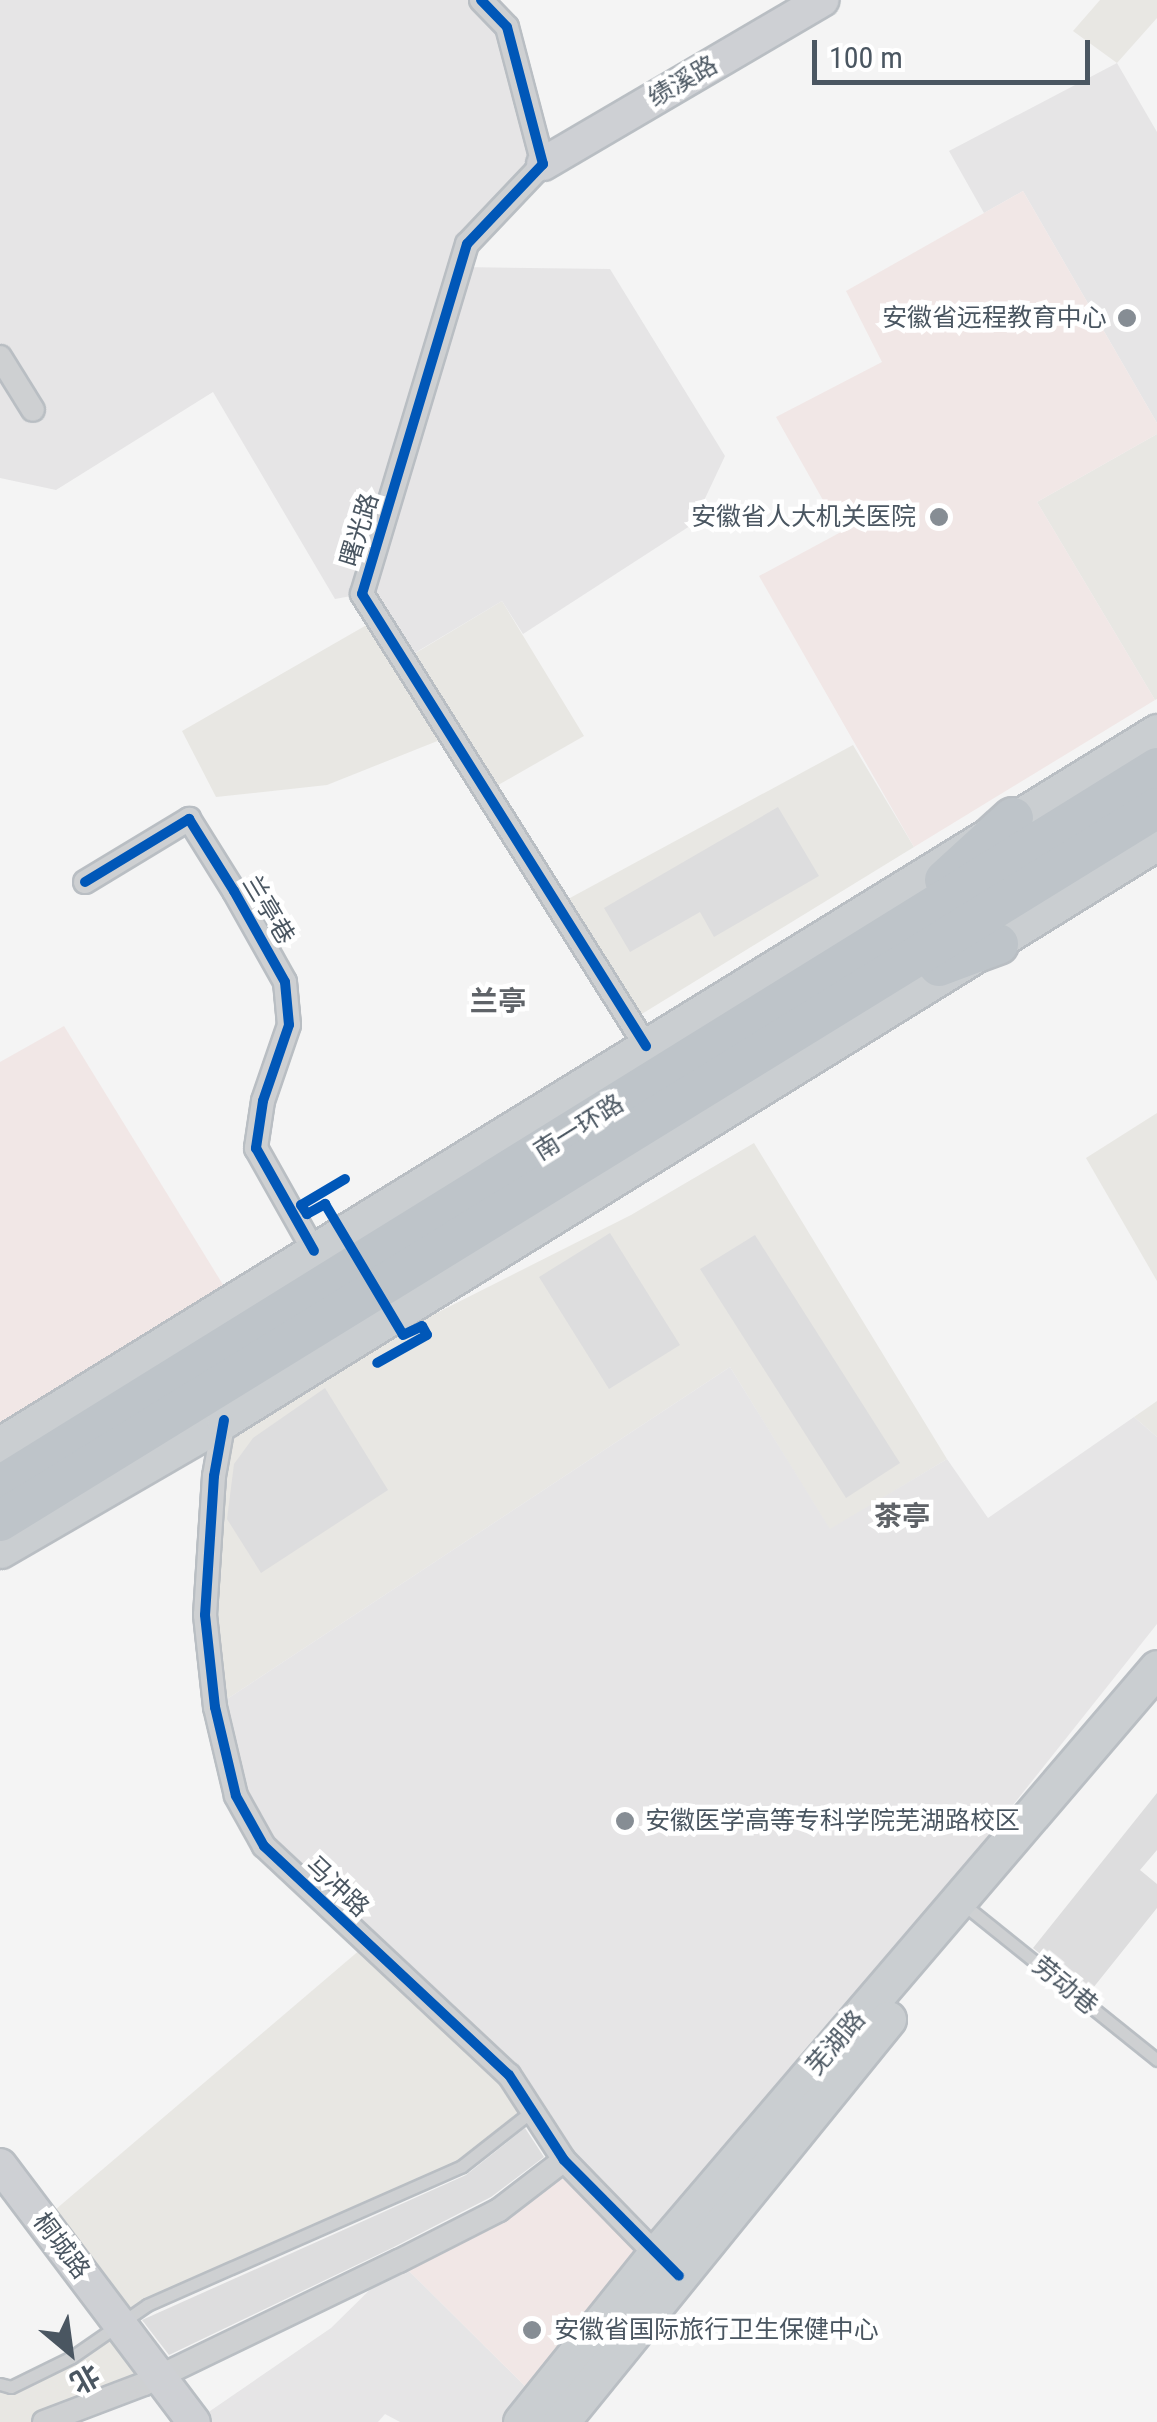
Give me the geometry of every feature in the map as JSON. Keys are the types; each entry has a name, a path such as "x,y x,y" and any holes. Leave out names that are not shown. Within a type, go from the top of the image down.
{"highway":[{"name":"南一环路","path":"0,1486 868,949 979,919 1157,768"},
{"name":"南一环路","path":"0,1521 1157,808"},
{"path":"868,949 1013,818"}],"main road":[{"path":"0,1444 1157,732"},
{"path":"0,1550 224,1420 979,919 1157,842"},
{"name":"芜湖路","path":"561,2422 667,2266 1157,1668"},
{"name":"芜湖路","path":"521,2422 667,2266 1157,1701"}],"street":[{"path":"481,0 508,27 543,164"},
{"name":"绩溪路","path":"543,164 823,0"},
{"name":"曙光路","path":"543,164 467,244 362,594 646,1046"},
{"path":"0,357 32,410"},
{"name":"兰亭巷","path":"85,882 189,819 207,848 285,982 290,1025 262,1101 256,1148 314,1251"},
{"name":"马冲路","path":"224,1420 214,1476 205,1615 215,1707 236,1796 264,1846 509,2075 564,2160 667,2266"},
{"path":"44,2422 152,2380 499,2210 564,2160"},
{"name":"桐城路","path":"0,2165 152,2380 194,2422"},
{"name":"桐城路","path":"0,2189 113,2328"},
{"name":"桐城路","path":"152,2380 170,2422"}],"lane":[{"name":"劳动巷","path":"974,1912 1157,2060"},
{"path":"0,2384 11,2387 113,2328 462,2166 532,2111"}],"shaded area":[{"path":"0,0 481,0 507,27 543,164 460,267 610,269 725,456 693,524 523,634 502,601 403,660 362,594 335,599 213,392 56,490 0,478"},
{"path":"1100,0 1157,0 1157,18 1117,63 1073,31"},
{"name":"安徽省远程教育中心","path":"1117,63 1157,132 1157,423 1023,191 984,213 949,151"},
{"name":"安徽省人大机关医院","path":"1023,191 1157,423 1157,434 1037,502 1155,700 914,847 759,576 841,532 776,417 882,362 846,291"},
{"path":"1157,434 1157,699 1155,700 1037,502"},
{"path":"502,601 584,736 486,792 450,736 327,785 216,797 182,731 377,619 404,660"},
{"path":"853,745 914,847 632,1020 557,905"},
{"path":"64,1026 233,1301 0,1445 0,1062"},
{"path":"1157,1113 1157,1281 1086,1158"},
{"path":"754,1143 947,1459 830,1530 730,1367 215,1707 205,1615 224,1420 631,1215"},
{"name":"安徽医学高等专科学院芜湖路校区","path":"730,1367 830,1529 947,1459 988,1518 1134,1417 1157,1437 1157,1624 655,2255 509,2075 264,1846 215,1707"},
{"path":"1157,1401 1157,1437 1134,1417"},
{"path":"368,1943 532,2111 462,2166 120,2323 42,2221"},
{"name":"安徽省国际旅行卫生保健中心","path":"564,2160 655,2255 539,2400 399,2261"},
{"path":"399,2261 539,2400 521,2422 400,2422 385,2414 378,2422 194,2422 331,2328"},
{"path":"106,2332 144,2384 44,2422 0,2422 0,2384 11,2387"}],"building":[{"path":"778,807 819,876 714,937 700,912 630,952 604,908"},
{"path":"610,1233 680,1345 609,1389 539,1277"},
{"path":"755,1235 900,1463 846,1498 700,1269"},
{"path":"325,1388 388,1490 261,1573 227,1519 234,1464 253,1438"},
{"path":"1157,1793 1157,1850 1140,1870 1157,1884 1157,1908 1089,1993 1033,1948"},
{"path":"525,2128 544,2157 491,2197 392,2248 169,2355 142,2320 466,2175"}],"cycle path":[{"path":"481,0 507,27 543,164 467,244 362,594 646,1046"},
{"path":"85,882 189,819 234,891 285,982 289,1025 263,1101 256,1148 314,1251"},
{"path":"345,1179 301,1205 307,1214 325,1204 403,1335 422,1326 427,1335 377,1363"},
{"path":"224,1420 214,1476 205,1615 215,1707 236,1796 264,1846 509,2075 564,2160 679,2276"}],"place":[{"name":"安徽省远程教育中心","path":"1127,318"},
{"name":"安徽省人大机关医院","path":"939,517"},
{"name":"安徽医学高等专科学院芜湖路校区","path":"625,1821"},
{"name":"安徽省国际旅行卫生保健中心","path":"532,2330"}],"district":[{"name":"兰亭","path":"498,1002"},
{"name":"茶亭","path":"902,1517"}]}
